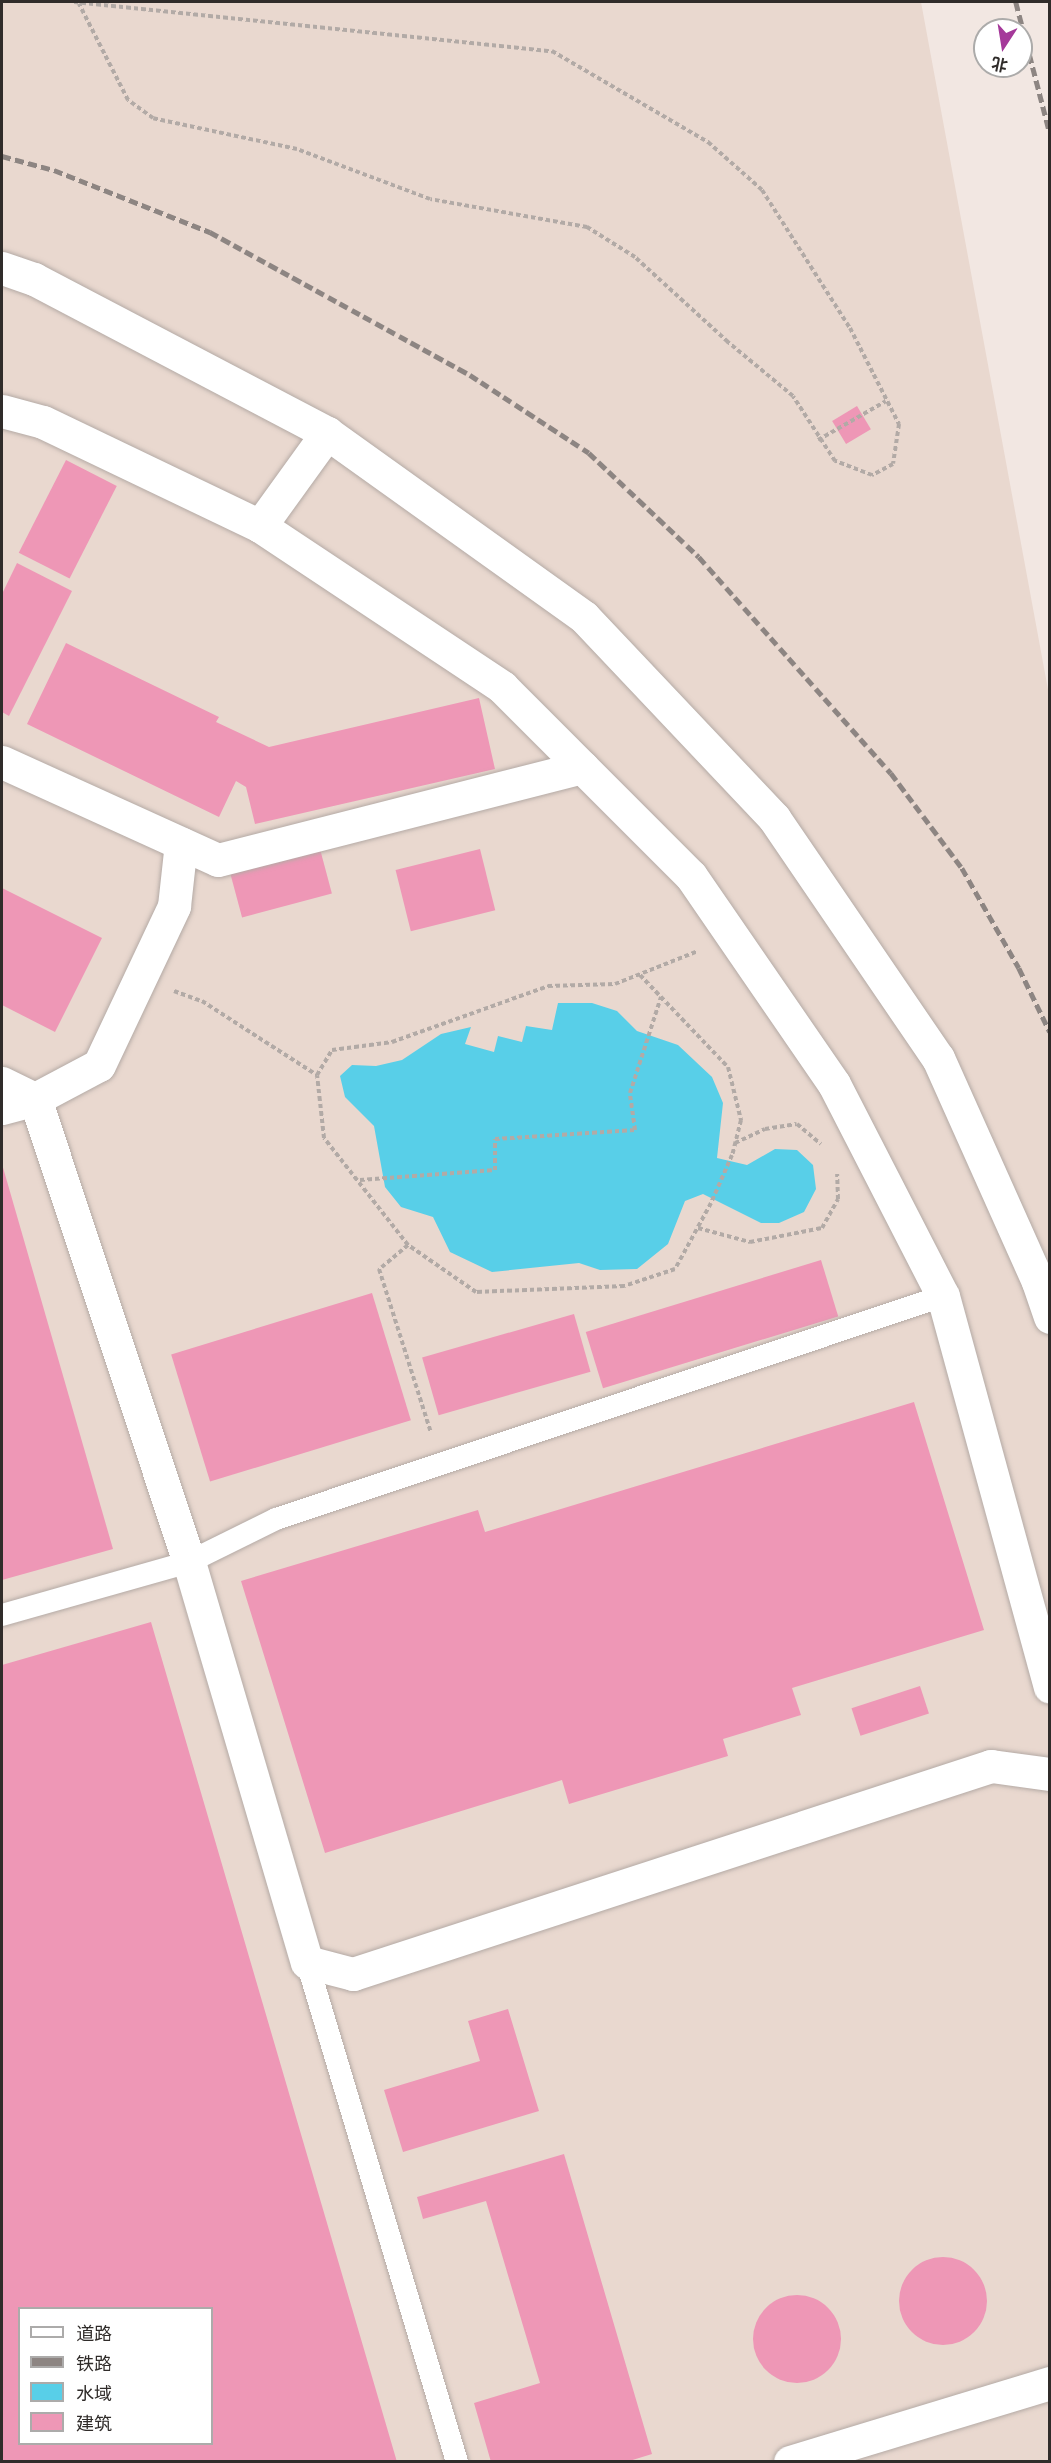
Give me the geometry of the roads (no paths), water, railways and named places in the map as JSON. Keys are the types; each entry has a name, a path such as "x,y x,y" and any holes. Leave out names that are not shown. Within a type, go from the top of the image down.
{"street":[{"path":"2,268 34,279 327,433 584,617 774,818 938,1058 1050,1317"},
{"path":"2,411 43,422 260,526 502,687 691,876 834,1084 943,1296 1050,1688"},
{"path":"260,526 327,433"},
{"path":"2,762 218,860 582,767"},
{"path":"2,1108 35,1098 99,1065 174,906 181,843"},
{"path":"2,1083 35,1098 189,1562 307,1962 353,1974 991,1766 1050,1774"},
{"path":"790,2462 1050,2383"}],"lane":[{"path":"2,1615 189,1562 276,1519 943,1296"},
{"path":"307,1962 457,2462"}],"water":[{"path":"558,1003 592,1003 617,1011 637,1031 678,1045 712,1077 723,1103 717,1158 747,1165 775,1149 797,1150 813,1165 816,1189 804,1212 779,1223 761,1223 703,1194 685,1201 668,1244 637,1269 600,1270 579,1263 492,1272 450,1252 433,1217 401,1207 385,1187 374,1126 345,1097 340,1076 352,1065 376,1066 402,1060 441,1034 471,1027 465,1044 494,1052 498,1036 522,1042 526,1026 552,1030"}],"railway":[{"path":"1016,2 1050,133"},
{"path":"2,156 54,170 210,232 470,375 589,453 699,557 891,773 962,868 1019,968 1050,1032"}]}
